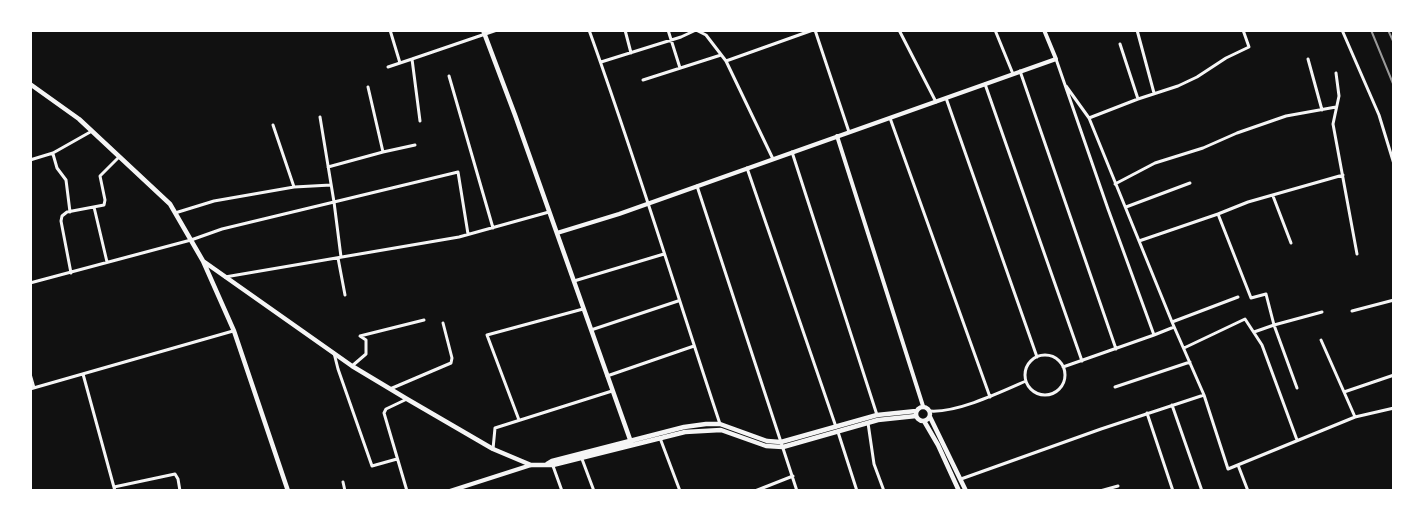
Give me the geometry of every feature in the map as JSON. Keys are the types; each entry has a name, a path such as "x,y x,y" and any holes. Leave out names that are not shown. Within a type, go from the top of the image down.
{"main road":[{"path":"484,32 631,442"},
{"path":"30,84 92,131 163,197 175,213 203,261 234,331 288,491"},
{"path":"203,261 352,366 493,449 531,465 582,459 631,442 660,438 685,429 721,430 766,446 782,444 916,413 923,406 930,414 966,491"},
{"path":"837,430 877,415 916,413"},
{"path":"916,413 920,420 924,421 938,445 959,491"},
{"path":"924,421 930,414"},
{"path":"550,463 685,429 720,424 782,444"}],"street":[{"path":"390,30 400,63"},
{"path":"388,67 484,32 497,30"},
{"path":"589,30 628,138 678,301 720,424"},
{"path":"625,30 631,53"},
{"path":"668,30 680,68"},
{"path":"601,62 696,30 706,35 726,62 773,159"},
{"path":"726,62 814,30 849,132"},
{"path":"899,30 936,102"},
{"path":"994,30 1013,74"},
{"path":"1044,30 1154,335"},
{"path":"1137,30 1154,93"},
{"path":"1089,118 1178,86 1249,47 1243,30"},
{"path":"1342,30 1379,115 1394,164"},
{"path":"1120,44 1138,99"},
{"path":"643,80 721,55"},
{"path":"412,59 420,121"},
{"path":"557,233 648,204 1056,59"},
{"path":"1308,59 1322,110"},
{"path":"1020,71 1116,349"},
{"path":"1336,73 1339,96 1333,124 1357,254"},
{"path":"449,76 493,228"},
{"path":"985,84 1082,361"},
{"path":"1066,86 1089,118 1204,395 1228,469 1354,417 1394,408"},
{"path":"368,87 382,152"},
{"path":"946,98 1037,357"},
{"path":"1115,184 1155,163 1205,147 1237,133 1286,116 1336,107"},
{"path":"320,117 334,202 345,295"},
{"path":"890,118 990,397"},
{"path":"273,125 294,187"},
{"path":"30,160 53,153 92,131"},
{"path":"837,136 923,406"},
{"path":"328,167 415,145"},
{"path":"792,152 877,415"},
{"path":"53,153 57,168 66,180 70,212"},
{"path":"71,273 62,216 105,203 101,182 102,172 120,156"},
{"path":"747,168 857,491"},
{"path":"30,283 191,240 222,229 458,172 468,234"},
{"path":"1139,241 1248,202 1343,175"},
{"path":"1126,207 1190,183"},
{"path":"175,213 214,201 294,187 331,185"},
{"path":"698,186 797,491"},
{"path":"1273,196 1291,243"},
{"path":"94,207 107,262"},
{"path":"225,277 468,234 549,212"},
{"path":"1218,214 1251,298 1266,294 1274,325 1297,388"},
{"path":"573,280 664,254"},
{"path":"1172,322 1238,297"},
{"path":"1352,311 1394,300"},
{"path":"591,330 678,301"},
{"path":"519,420 487,335 584,309"},
{"path":"1254,332 1322,312"},
{"path":"1184,348 1245,319 1262,345 1297,440"},
{"path":"352,366 366,354 366,340 360,336 424,320"},
{"path":"390,389 451,363 452,358 443,323"},
{"path":"1063,368 1174,327"},
{"path":"30,374 32,389 234,331"},
{"path":"1321,340 1354,417"},
{"path":"607,376 694,346"},
{"path":"334,353 372,466 397,459"},
{"path":"1037,357 1055,358 1063,368 1065,374 1061,387 1050,395 1036,393 1026,381 1025,371 1037,357"},
{"path":"1115,387 1190,362"},
{"path":"83,374 115,489 175,474 180,491"},
{"path":"1344,392 1394,375"},
{"path":"930,414 990,397 1026,381"},
{"path":"493,449 495,428 612,391"},
{"path":"961,479 1204,395"},
{"path":"407,399 386,409 384,413 407,491"},
{"path":"1172,405 1202,491"},
{"path":"1147,413 1173,491"},
{"path":"868,423 874,464 884,491"},
{"path":"660,438 680,491"},
{"path":"582,459 594,491"},
{"path":"550,463 562,491"},
{"path":"450,491 531,465"},
{"path":"1238,465 1248,491"},
{"path":"755,491 793,477"},
{"path":"343,482 345,491"},
{"path":"468,485 470,491"},
{"path":"1100,491 1118,486"}],"railway":[{"path":"1371,30 1394,86"},
{"path":"1388,30 1394,43"}]}
